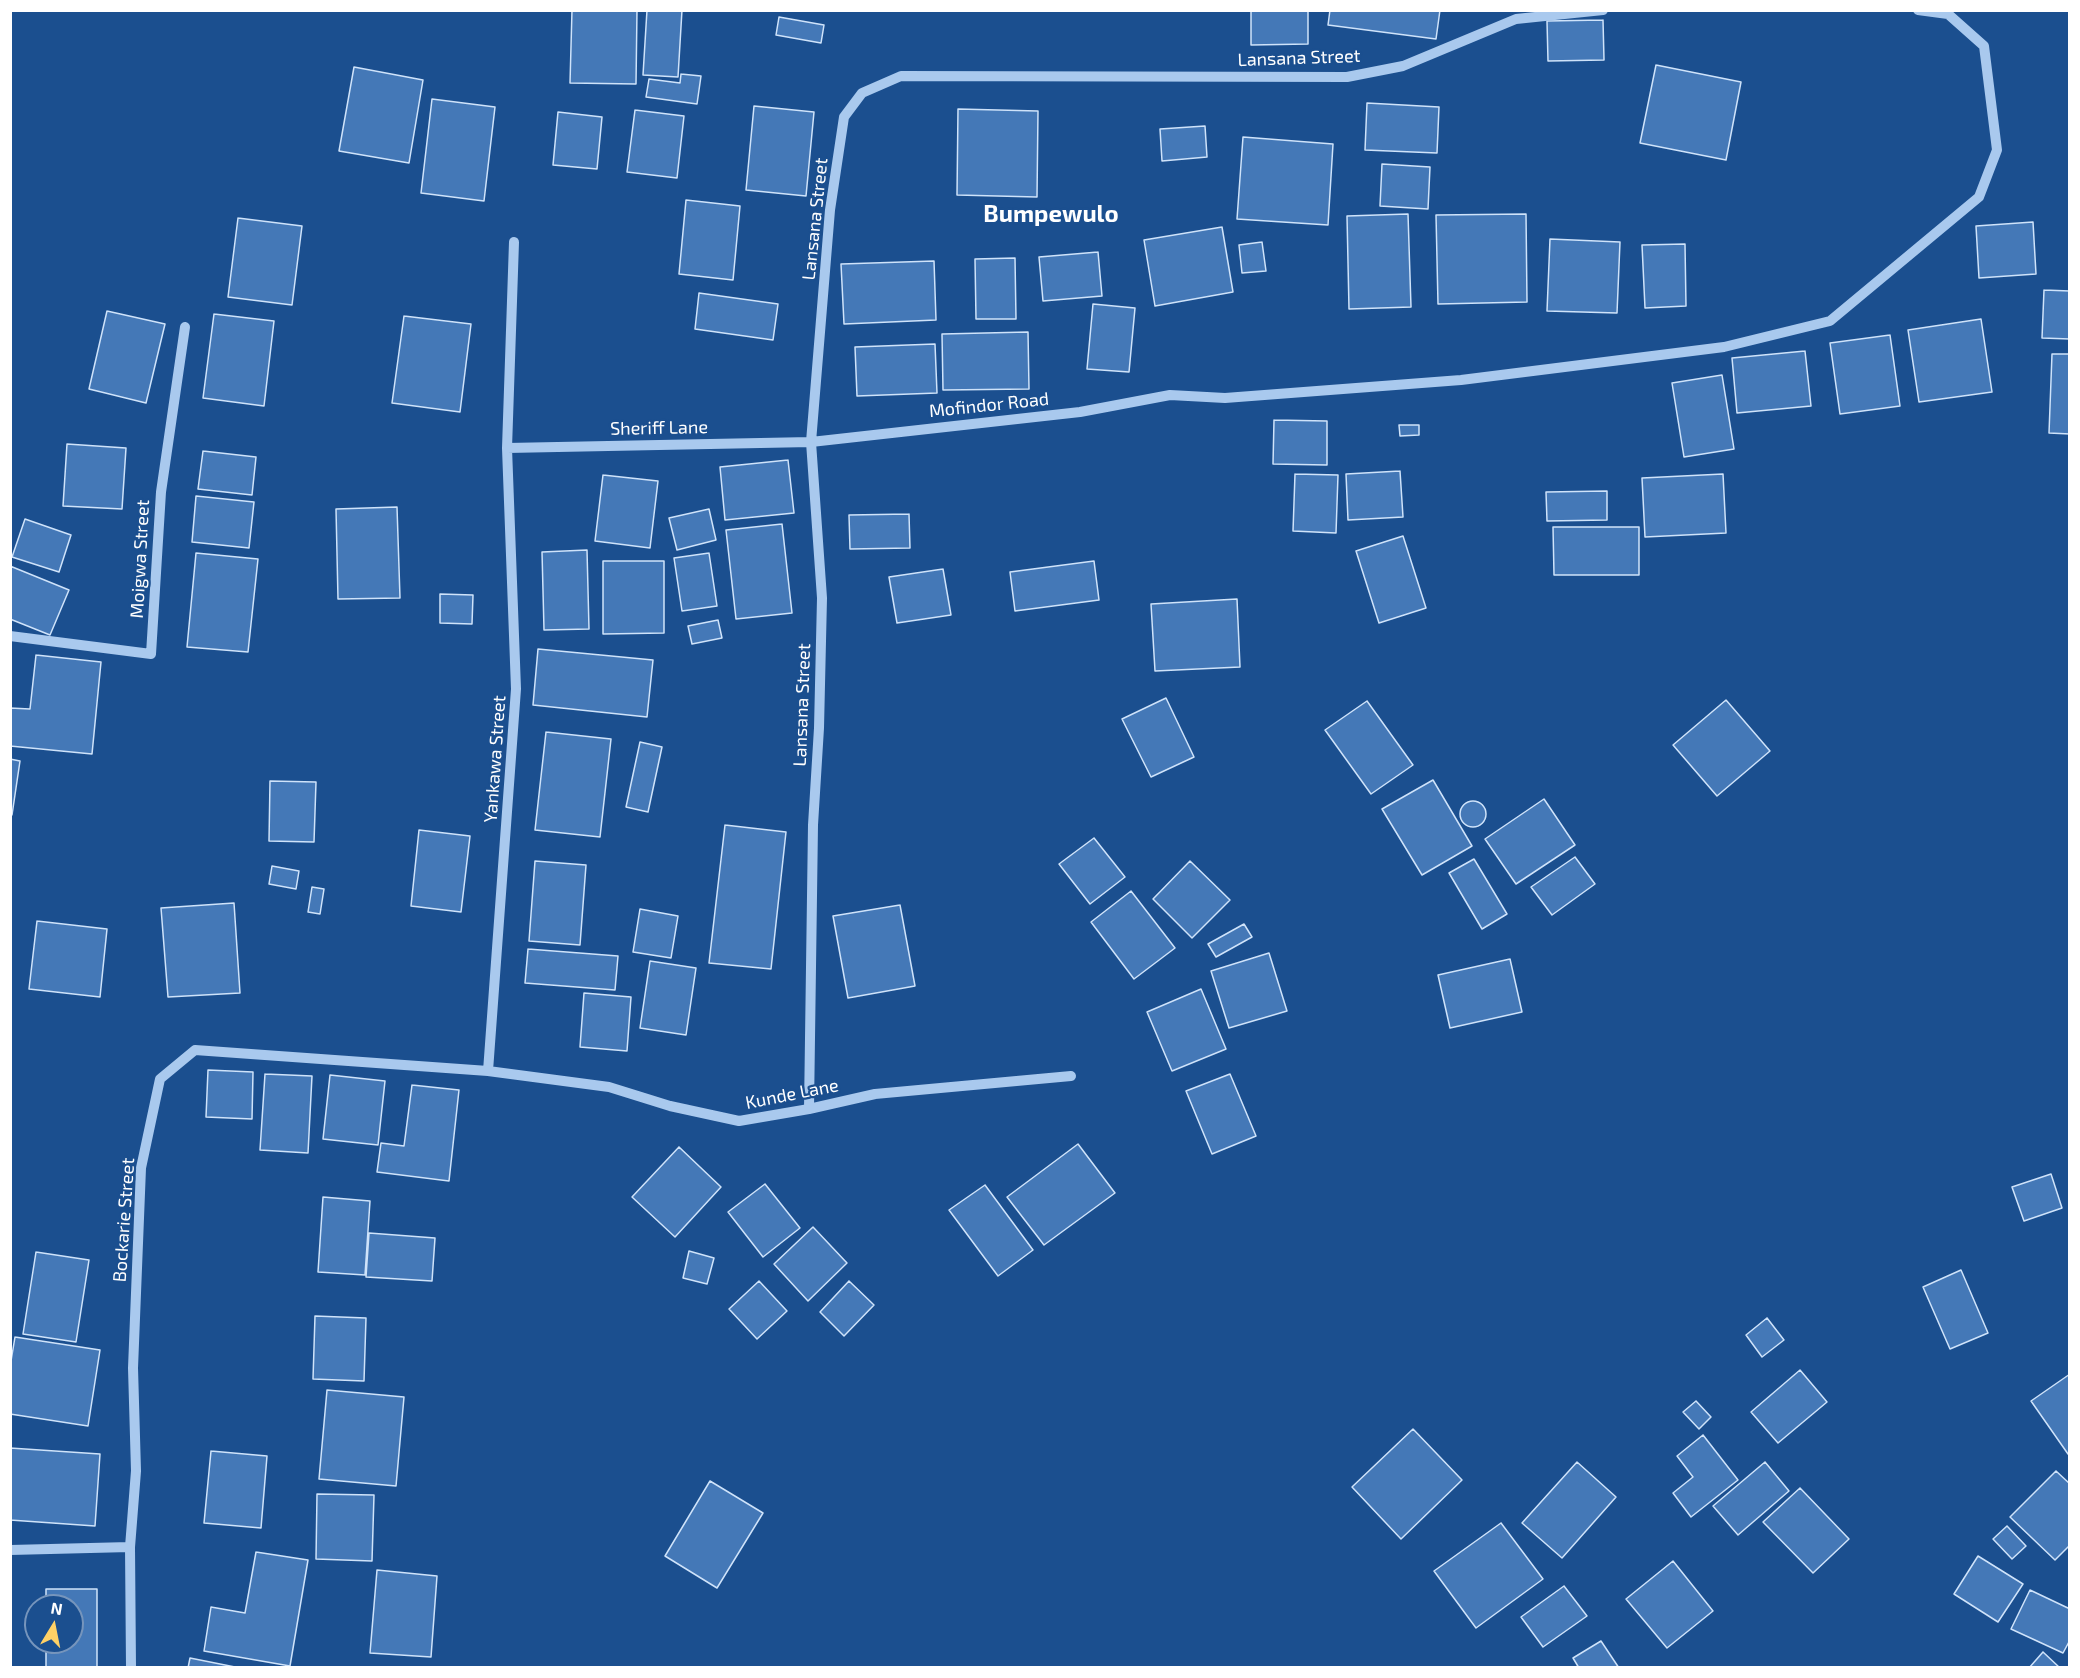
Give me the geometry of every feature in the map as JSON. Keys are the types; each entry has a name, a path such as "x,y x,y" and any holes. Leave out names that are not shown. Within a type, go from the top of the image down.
{"street":[{"name":"Lansana Street","path":"809,1109 813,825 819,728 822,598 811,442 830,210 844,117 862,93 902,76 1347,77 1403,66 1516,19 1603,10"},
{"name":"Mofindor Road","path":"811,442 1080,412 1170,395 1225,398 1461,380 1724,347 1830,321 1979,197 1997,150 1984,46 1948,14 1918,10"},
{"name":"Yankawa Street","path":"488,1071 516,689 507,448 514,242"},
{"name":"Moigwa Street","path":"10,636 151,654 161,492 186,327"},
{"name":"Sheriff Lane","path":"507,448 811,442"},
{"name":"Bockarie Street","path":"131,1668 130,1547 136,1471 133,1368 141,1168 160,1078 195,1050 488,1071"},
{"name":"Kunde Lane","path":"488,1071 609,1087 670,1106 739,1121 809,1109 875,1094 1071,1076"},
{"path":"10,1550 130,1547"}],"building":[{"path":"572,10 637,10 636,84 570,83"},
{"path":"647,10 682,10 678,77 643,75"},
{"path":"1251,10 1308,10 1308,44 1251,45"},
{"path":"1330,10 1440,10 1436,39 1328,25"},
{"path":"779,17 824,25 821,43 776,35"},
{"path":"1603,20 1604,60 1548,61 1547,21"},
{"path":"1656,65 1741,82 1726,160 1640,143"},
{"path":"354,67 423,80 409,163 339,151"},
{"path":"681,74 701,76 697,104 646,97 649,79 680,83"},
{"path":"432,99 495,107 484,201 421,193"},
{"path":"1367,103 1439,107 1437,153 1365,150"},
{"path":"754,106 814,112 806,196 746,190"},
{"path":"958,109 1038,111 1037,197 957,195"},
{"path":"635,110 684,116 677,178 627,172"},
{"path":"558,112 602,117 597,169 553,165"},
{"path":"1205,126 1207,157 1162,161 1160,129"},
{"path":"1243,137 1333,144 1328,225 1237,219"},
{"path":"1382,164 1430,167 1428,209 1380,206"},
{"path":"686,200 740,206 733,280 679,274"},
{"path":"1408,214 1411,307 1349,309 1347,216"},
{"path":"1526,214 1527,302 1438,304 1436,215"},
{"path":"238,218 302,226 292,305 228,297"},
{"path":"2033,222 2036,274 1979,278 1976,226"},
{"path":"1222,227 1233,292 1155,306 1144,240"},
{"path":"1550,239 1620,242 1617,313 1547,311"},
{"path":"1262,242 1266,271 1242,273 1239,245"},
{"path":"1685,244 1686,306 1645,308 1642,245"},
{"path":"1098,252 1102,296 1043,301 1039,257"},
{"path":"1015,258 1016,319 976,319 975,259"},
{"path":"934,261 936,320 844,324 841,264"},
{"path":"2044,290 2070,291 2070,339 2042,338"},
{"path":"699,293 778,304 773,340 695,329"},
{"path":"1093,304 1135,308 1129,372 1087,369"},
{"path":"107,311 165,324 146,403 89,389"},
{"path":"214,314 274,321 264,406 203,398"},
{"path":"404,316 471,324 460,412 392,403"},
{"path":"1981,319 1992,392 1919,402 1908,330"},
{"path":"1028,332 1029,389 943,390 942,334"},
{"path":"1890,335 1900,406 1840,414 1830,343"},
{"path":"935,344 937,393 857,396 855,347"},
{"path":"1805,351 1811,406 1737,413 1732,358"},
{"path":"2052,354 2070,354 2070,434 2049,433"},
{"path":"1722,375 1734,449 1684,457 1672,383"},
{"path":"1274,420 1327,421 1327,465 1273,464"},
{"path":"1399,425 1419,425 1419,435 1400,436"},
{"path":"67,444 126,448 122,509 63,506"},
{"path":"203,451 256,457 252,495 198,489"},
{"path":"788,460 794,513 725,520 720,467"},
{"path":"1400,471 1403,517 1348,520 1346,474"},
{"path":"1295,474 1338,475 1336,533 1293,531"},
{"path":"1723,474 1726,533 1645,537 1642,478"},
{"path":"603,475 658,481 650,548 595,541"},
{"path":"1607,491 1607,520 1547,521 1546,492"},
{"path":"196,496 254,502 249,548 192,542"},
{"path":"397,507 400,598 338,599 336,509"},
{"path":"709,509 716,540 677,550 669,518"},
{"path":"909,514 910,548 850,549 849,515"},
{"path":"25,519 71,535 59,572 12,557"},
{"path":"782,524 792,613 736,619 726,530"},
{"path":"1553,527 1639,527 1639,575 1554,575"},
{"path":"1403,536 1426,608 1379,623 1356,551"},
{"path":"587,550 589,629 544,630 542,552"},
{"path":"196,553 258,559 248,652 187,647"},
{"path":"709,553 717,606 682,611 674,558"},
{"path":"603,561 664,561 664,633 603,634"},
{"path":"1094,561 1099,600 1015,611 1010,572"},
{"path":"10,566 69,590 50,635 10,619"},
{"path":"943,569 951,615 897,623 889,577"},
{"path":"440,594 473,595 472,624 440,623"},
{"path":"1237,599 1240,667 1155,671 1151,604"},
{"path":"718,620 722,638 692,644 688,626"},
{"path":"538,649 653,660 647,717 533,705"},
{"path":"36,655 101,662 92,754 10,746 10,708 30,709"},
{"path":"1166,698 1194,757 1151,777 1122,719"},
{"path":"1726,700 1770,751 1717,796 1673,745"},
{"path":"1367,701 1413,765 1371,794 1325,730"},
{"path":"546,732 611,739 600,837 535,830"},
{"path":"640,742 662,747 648,812 626,807"},
{"path":"10,759 20,761 12,815 10,815"},
{"path":"1433,780 1472,846 1422,875 1382,809"},
{"path":"270,781 316,782 314,842 269,841"},
{"path":"1544,799 1575,845 1516,884 1485,839"},
{"path":"1473,801 1482,805 1486,814 1482,823 1473,827 1464,823 1460,814 1464,805"},
{"path":"725,825 786,832 771,969 709,963"},
{"path":"419,830 470,836 461,912 411,906"},
{"path":"1094,838 1125,877 1090,904 1059,864"},
{"path":"1575,857 1595,884 1552,915 1531,887"},
{"path":"1474,859 1507,914 1482,929 1449,873"},
{"path":"535,861 586,865 580,945 529,941"},
{"path":"1190,861 1230,900 1192,938 1153,899"},
{"path":"272,866 299,871 296,889 269,884"},
{"path":"312,887 324,889 320,914 308,912"},
{"path":"1131,891 1175,948 1134,979 1091,922"},
{"path":"234,903 240,993 168,997 161,908"},
{"path":"900,905 915,986 848,998 833,916"},
{"path":"640,909 678,916 671,958 633,952"},
{"path":"37,921 107,929 100,997 29,989"},
{"path":"1244,924 1252,937 1216,957 1208,944"},
{"path":"528,949 618,956 615,990 525,983"},
{"path":"1269,953 1287,1011 1229,1028 1211,971"},
{"path":"1510,959 1522,1012 1450,1028 1438,975"},
{"path":"650,961 696,968 686,1035 640,1028"},
{"path":"1201,989 1226,1049 1172,1071 1147,1012"},
{"path":"584,993 631,997 627,1051 580,1047"},
{"path":"208,1070 253,1072 252,1119 206,1117"},
{"path":"265,1074 312,1076 308,1153 260,1150"},
{"path":"1230,1074 1256,1136 1212,1154 1186,1091"},
{"path":"330,1075 385,1081 378,1145 323,1139"},
{"path":"412,1085 459,1090 449,1181 377,1172 381,1143 404,1146"},
{"path":"1078,1144 1115,1193 1044,1245 1007,1197"},
{"path":"679,1147 721,1187 675,1237 632,1197"},
{"path":"2051,1174 2062,1208 2024,1221 2012,1187"},
{"path":"765,1184 800,1228 763,1257 728,1212"},
{"path":"985,1185 1033,1250 998,1276 949,1210"},
{"path":"323,1197 370,1201 365,1275 318,1272"},
{"path":"813,1227 847,1263 808,1301 774,1264"},
{"path":"369,1233 435,1238 432,1281 366,1277"},
{"path":"689,1251 714,1258 707,1284 683,1278"},
{"path":"36,1252 89,1260 76,1342 23,1334"},
{"path":"1961,1270 1988,1333 1950,1349 1923,1287"},
{"path":"759,1281 787,1311 757,1339 729,1309"},
{"path":"849,1281 874,1305 844,1336 820,1312"},
{"path":"315,1316 366,1318 364,1381 313,1379"},
{"path":"1767,1318 1784,1340 1762,1357 1746,1335"},
{"path":"15,1337 100,1350 88,1426 10,1414 10,1367"},
{"path":"1800,1370 1827,1402 1778,1443 1751,1412"},
{"path":"2070,1374 2070,1453 2068,1454 2031,1401"},
{"path":"327,1390 404,1397 396,1486 319,1479"},
{"path":"1696,1401 1711,1417 1699,1429 1683,1412"},
{"path":"1413,1429 1462,1480 1401,1539 1352,1487"},
{"path":"1703,1435 1738,1480 1691,1517 1673,1493 1693,1477 1677,1456"},
{"path":"10,1448 100,1454 95,1526 10,1520"},
{"path":"211,1451 267,1456 261,1528 204,1523"},
{"path":"1577,1462 1616,1497 1562,1558 1522,1523"},
{"path":"1765,1462 1789,1491 1738,1535 1713,1506"},
{"path":"2056,1471 2070,1484 2070,1545 2055,1560 2010,1517"},
{"path":"710,1481 763,1513 717,1588 665,1556"},
{"path":"1800,1488 1849,1539 1813,1573 1763,1522"},
{"path":"317,1494 374,1495 372,1561 316,1559"},
{"path":"1501,1523 1543,1579 1476,1628 1434,1571"},
{"path":"2007,1526 2026,1546 2012,1559 1993,1539"},
{"path":"256,1552 308,1560 290,1666 204,1651 211,1607 245,1613"},
{"path":"1978,1556 2023,1584 1998,1622 1954,1594"},
{"path":"1673,1561 1713,1611 1667,1648 1626,1599"},
{"path":"377,1570 437,1576 431,1657 370,1653"},
{"path":"1564,1586 1587,1616 1543,1647 1521,1617"},
{"path":"46,1589 97,1589 97,1668 46,1668 46,1654 84,1654 84,1594 46,1594"},
{"path":"2030,1590 2070,1609 2070,1640 2063,1653 2011,1629"},
{"path":"1601,1641 1619,1668 1579,1668 1573,1658"},
{"path":"2043,1652 2060,1668 2029,1668"},
{"path":"190,1658 240,1668 188,1668"}],"district":[{"name":"Bumpewulo","path":"1051,214"}]}
